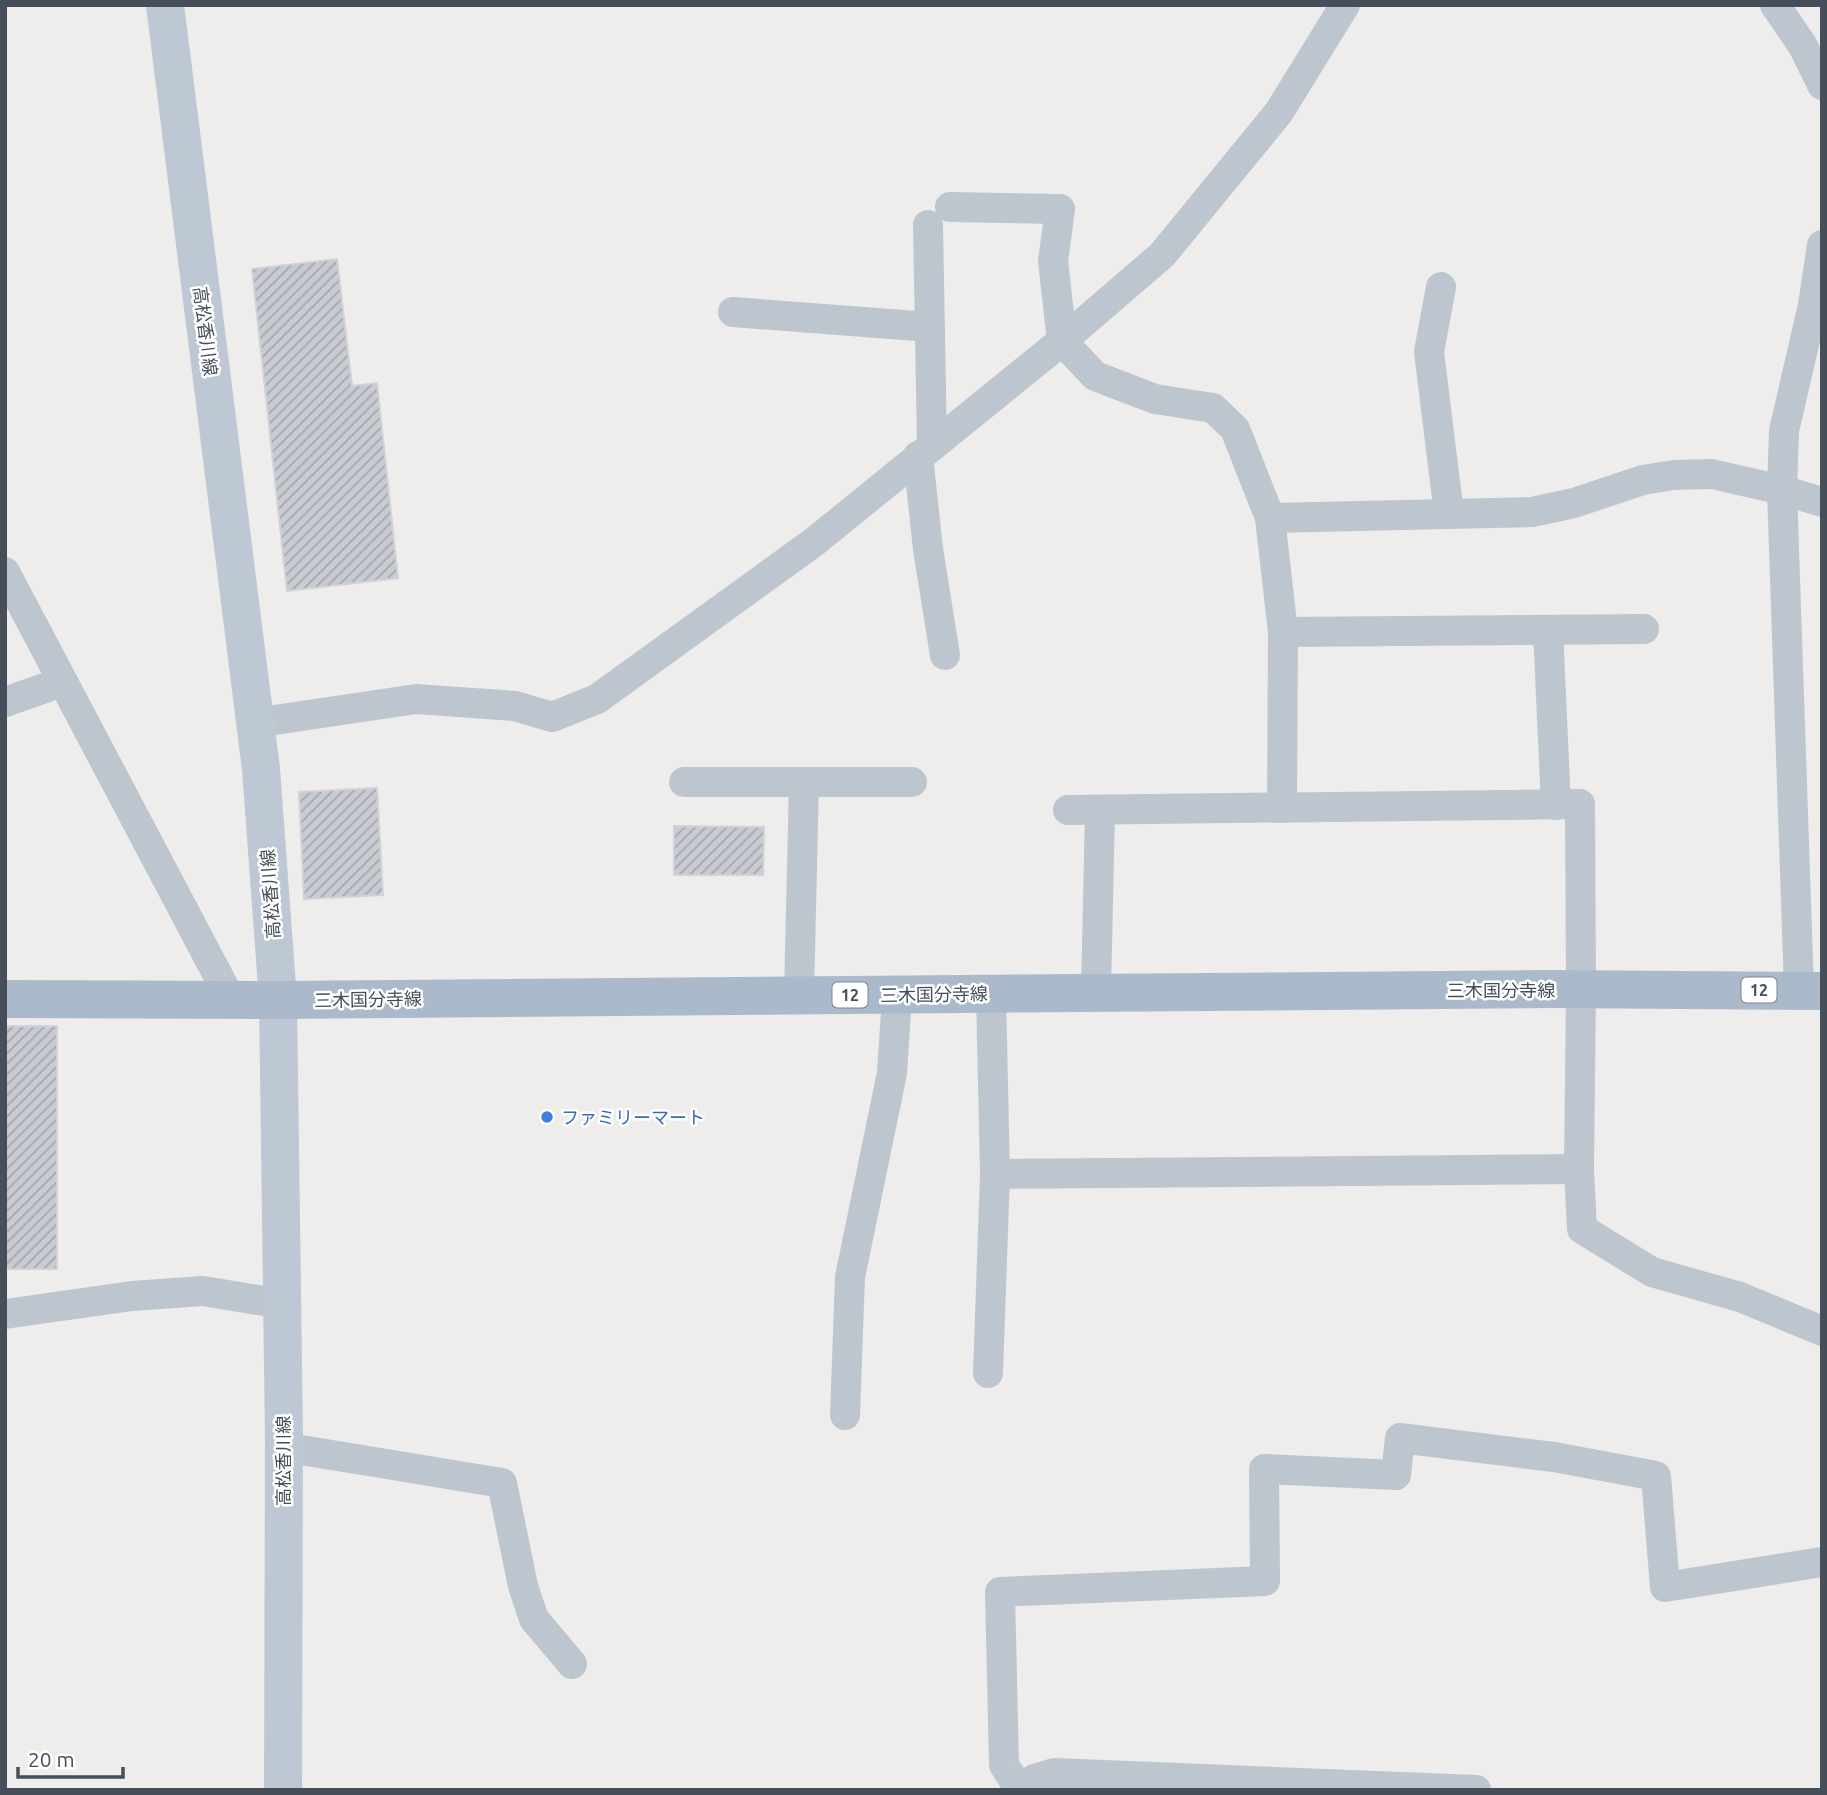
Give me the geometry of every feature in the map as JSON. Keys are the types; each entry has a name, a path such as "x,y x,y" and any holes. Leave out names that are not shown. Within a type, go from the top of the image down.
{"main road":[{"name":"高松香川線","path":"165,5 261,769 278,1000 284,1447 283,1790"},
{"name":"三木国分寺線","path":"5,999 278,1000 991,993 1810,990"}],"street":[{"path":"255,723 416,699 515,706 552,717 597,699 814,542 1062,341 1162,255 1279,112 1345,5"},
{"path":"1775,5 1812,38 1822,85"},
{"path":"945,655 928,549 925,450 930,327 939,216 1060,209 1053,261 1062,341 1095,376 1155,399 1213,408 1236,429 1270,518 1283,632 1282,808"},
{"path":"1810,990 1782,490 1784,431 1814,305 1822,245"},
{"path":"1441,287 1429,352 1449,514"},
{"path":"733,312 930,327"},
{"path":"1270,518 1532,512 1574,503 1643,480 1674,475 1712,474 1822,502"},
{"path":"5,572 231,1000"},
{"path":"1283,632 1644,629"},
{"path":"1548,630 1556,805"},
{"path":"5,702 62,682"},
{"path":"684,782 912,782"},
{"path":"799,995 804,782"},
{"path":"1068,810 1580,804 1579,1169 1582,1229 1652,1272 1740,1297 1822,1331"},
{"path":"1096,993 1100,810"},
{"path":"988,1373 995,1174 991,993"},
{"path":"845,1415 850,1277 892,1073 897,995"},
{"path":"995,1174 1579,1169"},
{"path":"5,1314 132,1296 203,1291 282,1304"},
{"path":"1476,1790 1054,1773 1034,1779 1021,1790 1004,1765 1000,1592 1265,1581 1264,1469 1396,1475 1400,1438 1554,1457 1656,1476 1665,1587 1822,1562"},
{"path":"284,1447 502,1483 523,1586 534,1619 572,1664"}],"building":[{"path":"337,259 352,386 377,383 398,578 287,591 252,269"},
{"path":"377,788 383,895 304,899 299,792"},
{"path":"674,826 764,827 763,875 674,875"},
{"path":"5,1026 57,1026 57,1269 5,1269"}],"place":[{"name":"ファミリーマート","path":"547,1117"}]}
